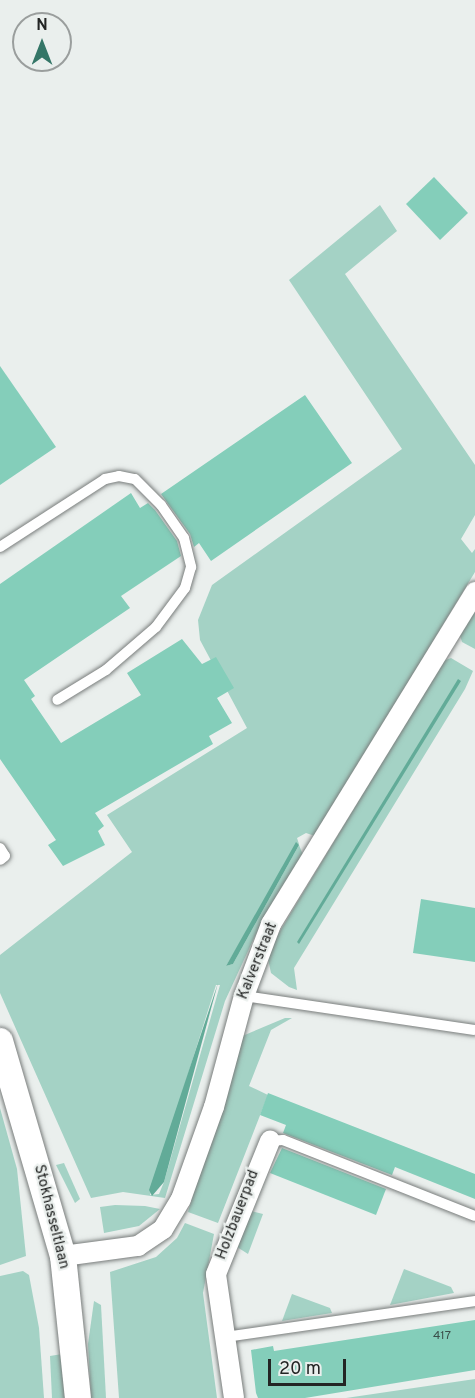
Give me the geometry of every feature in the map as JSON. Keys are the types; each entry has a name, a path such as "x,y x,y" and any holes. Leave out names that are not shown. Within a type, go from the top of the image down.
{"street":[{"name":"Kalverstraat","path":"63,1256 138,1246 163,1229 181,1199 202,1145 244,996 272,924 475,592"},
{"name":"Stokhasseltlaan","path":"0,1041 63,1256 78,1398"},
{"name":"Holzbauerpad","path":"234,1398 216,1274 270,1141"}],"lane":[{"path":"0,547 105,479 119,476 135,479 184,538 191,567 185,588 156,627 106,670 57,700"},
{"path":"0,848 5,856 0,860"},
{"path":"244,996 475,1030"},
{"path":"270,1141 283,1140 475,1216"},
{"path":"225,1337 475,1301"}],"shaded area":[{"path":"380,205 397,231 345,274 475,465 475,515 461,539 472,553 475,549 475,572 315,836 306,833 297,838 299,844 226,966 233,964 299,845 303,855 255,936 225,1001 165,1198 123,1192 91,1198 0,993 0,955 132,852 107,815 247,728 200,640 198,620 212,585 402,449 289,280","holes":["216,985 220,985 164,1182 159,1194 150,1195"]},
{"path":"475,608 475,649 462,642 459,633"},
{"path":"451,658 473,671 465,689 294,968 297,990 289,987 271,973 268,959 274,941 443,661"},
{"path":"458,679 461,681 299,944 297,942"},
{"path":"296,842 299,845 233,964 226,966"},
{"path":"218,983 164,1182 152,1196 149,1190"},
{"path":"285,1018 292,1018 271,1030 249,1086 268,1095 218,1223 188,1212 240,1037"},
{"path":"0,1108 17,1169 26,1256 0,1265"},
{"path":"64,1163 80,1199 75,1203 56,1165"},
{"path":"115,1205 160,1209 139,1226 104,1233 100,1207"},
{"path":"251,1211 263,1214 248,1254 237,1247"},
{"path":"185,1223 214,1234 203,1293 217,1398 119,1398 110,1272 156,1257 177,1238"},
{"path":"404,1269 451,1287 454,1293 390,1305"},
{"path":"23,1271 29,1275 39,1328 44,1398 0,1398 0,1276"},
{"path":"292,1294 330,1308 332,1313 282,1321"},
{"path":"94,1301 101,1305 106,1398 91,1398 88,1344"},
{"path":"62,1354 65,1398 52,1398 50,1356"},
{"path":"475,1379 475,1398 346,1398"}],"building":[{"path":"434,177 468,213 440,240 406,204"},
{"path":"0,366 56,447 0,485"},
{"path":"305,395 352,463 211,561 199,543 194,547 190,534 161,494"},
{"path":"131,493 140,508 148,503 155,510 177,541 181,556 121,596 130,608 24,680 35,696 31,699 61,743 141,695 127,673 182,639 202,664 216,657 234,688 217,698 232,723 209,736 213,744 95,813 104,826 98,831 105,845 63,866 48,845 56,840 0,759 0,584"},
{"path":"421,899 475,908 475,962 413,953"},
{"path":"268,1093 475,1174 475,1199 395,1167 392,1175 283,1133 286,1125 260,1115"},
{"path":"282,1148 386,1189 376,1215 270,1173"},
{"path":"475,1320 475,1370 305,1398 258,1398 256,1393 251,1350 273,1346 274,1351"}]}
